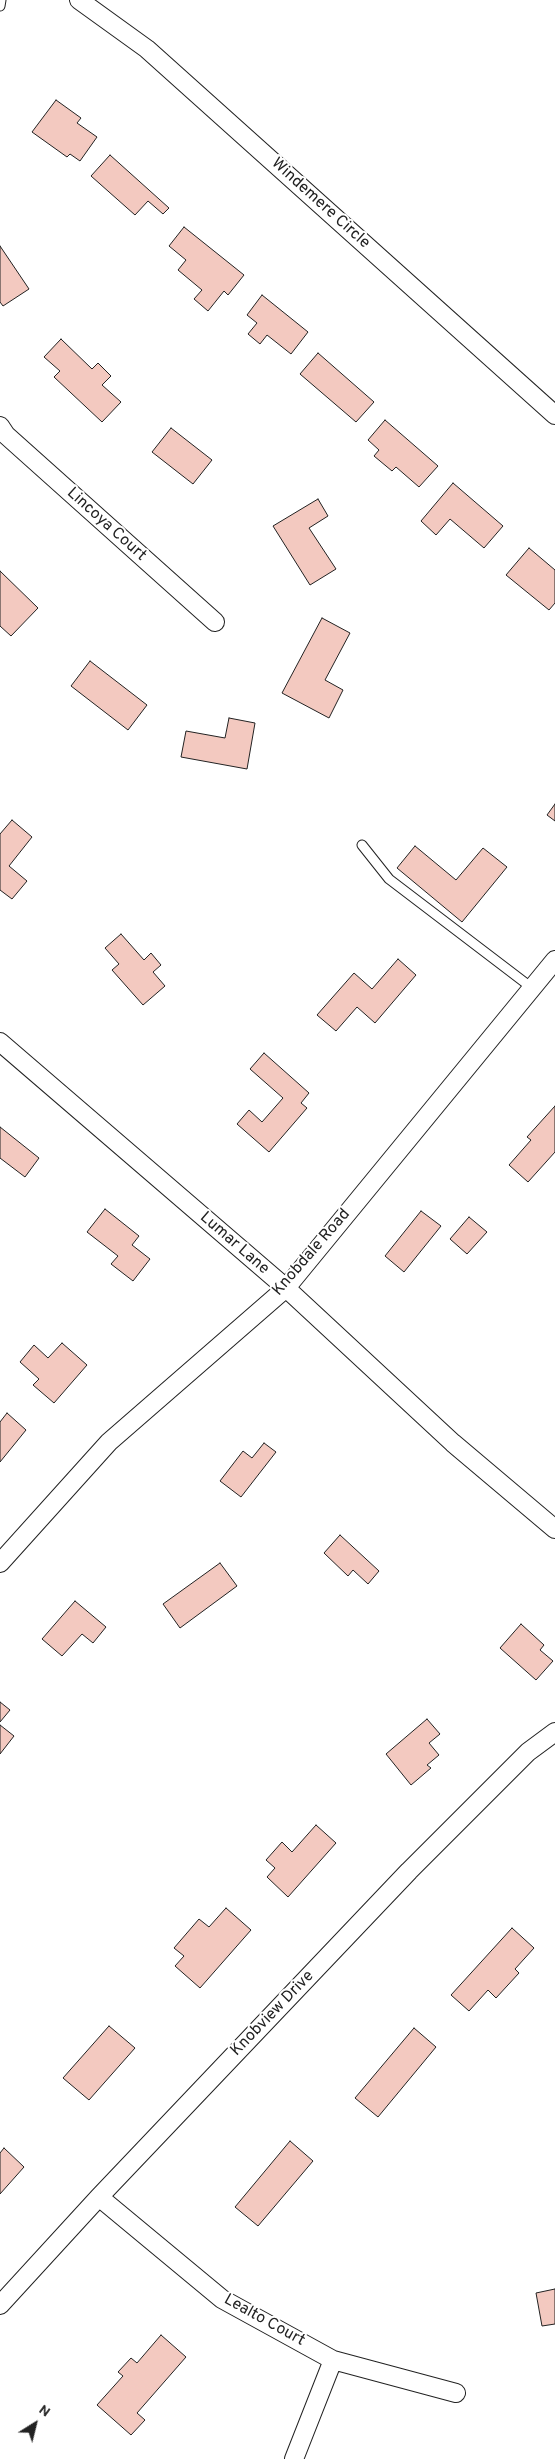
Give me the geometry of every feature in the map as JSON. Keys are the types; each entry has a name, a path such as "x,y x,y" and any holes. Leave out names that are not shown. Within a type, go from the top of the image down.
{"street":[{"name":"Windemere Circle","path":"80,0 147,49 555,415"},
{"name":"Lincoya Court","path":"0,426 6,435 215,622"},
{"name":"Knobdale Road","path":"0,1563 108,1442 286,1288 555,960"},
{"name":"Lumar Lane","path":"0,1042 286,1288 453,1443 555,1530"},
{"name":"Knobview Drive","path":"0,2305 99,2197 409,1871 528,1752 555,1732"},
{"name":"Lealto Court","path":"99,2197 222,2300 333,2360 456,2393"},
{"path":"294,2459 333,2360"}],"lane":[{"path":"0,6 1,0"},
{"path":"362,844 389,879 532,988"}],"building":[{"path":"56,100 81,118 77,123 97,137 80,161 70,154 67,157 32,132"},
{"path":"110,155 169,208 163,214 148,201 135,215 91,176"},
{"path":"184,227 244,275 228,295 224,291 208,311 194,299 202,290 178,270 186,260 169,246"},
{"path":"0,246 29,289 3,306 0,302"},
{"path":"262,295 308,332 291,354 267,335 260,344 248,334 257,323 247,315"},
{"path":"61,339 92,369 98,363 111,376 102,385 121,402 102,422 54,377 60,371 44,357"},
{"path":"318,353 374,402 356,422 300,374"},
{"path":"385,420 438,466 419,487 396,467 392,471 374,456 379,450 368,440"},
{"path":"171,428 212,460 193,484 152,452"},
{"path":"453,483 503,526 484,548 450,519 436,535 421,521"},
{"path":"318,499 328,516 309,528 336,569 310,585 273,526"},
{"path":"529,548 555,570 555,603 549,610 506,575"},
{"path":"0,571 38,608 11,636 0,626"},
{"path":"322,618 350,633 325,680 343,690 329,718 282,693"},
{"path":"90,661 147,705 128,730 71,686"},
{"path":"229,718 255,723 247,769 181,757 186,731 225,738"},
{"path":"555,804 555,821 547,815"},
{"path":"12,820 32,837 9,866 27,881 12,899 0,890 0,834"},
{"path":"415,846 456,880 483,848 507,867 462,922 397,868"},
{"path":"121,934 144,960 151,953 161,965 153,972 165,986 143,1005 112,970 119,964 105,948"},
{"path":"398,959 416,975 375,1023 357,1007 336,1031 317,1015 354,973 372,989"},
{"path":"264,1053 309,1093 301,1103 307,1108 269,1152 237,1124 249,1110 262,1122 283,1098 250,1069"},
{"path":"555,1106 555,1152 528,1182 509,1165 531,1140 527,1137"},
{"path":"0,1127 39,1158 25,1177 0,1158"},
{"path":"105,1209 139,1236 132,1245 150,1259 133,1281 111,1264 118,1256 87,1232"},
{"path":"421,1211 441,1226 404,1272 385,1256"},
{"path":"469,1217 487,1232 467,1254 450,1239"},
{"path":"62,1343 87,1365 54,1403 33,1385 39,1379 20,1362 34,1345 48,1358"},
{"path":"7,1413 26,1430 0,1462 0,1422"},
{"path":"264,1443 276,1452 241,1497 220,1481 243,1451 252,1458"},
{"path":"340,1535 379,1571 368,1584 353,1570 348,1576 324,1553"},
{"path":"220,1563 237,1586 180,1628 163,1604"},
{"path":"75,1601 106,1627 93,1643 82,1634 62,1656 42,1639"},
{"path":"521,1624 544,1645 540,1650 553,1661 536,1680 500,1648"},
{"path":"0,1702 10,1710 0,1722"},
{"path":"427,1719 440,1734 429,1743 439,1755 427,1765 431,1768 411,1785 386,1754"},
{"path":"0,1725 14,1736 0,1754"},
{"path":"316,1825 336,1843 288,1897 267,1877 275,1868 266,1860 282,1842 292,1852"},
{"path":"226,1908 251,1930 200,1988 175,1966 184,1956 174,1948 199,1919 209,1927"},
{"path":"512,1928 534,1948 515,1969 519,1973 496,1998 488,1990 469,2011 451,1995"},
{"path":"109,2026 135,2048 89,2100 63,2078"},
{"path":"414,2028 436,2047 378,2117 355,2098"},
{"path":"290,2141 313,2161 258,2226 235,2207"},
{"path":"4,2148 24,2167 0,2194 0,2153"},
{"path":"555,2289 555,2324 542,2326 536,2293"},
{"path":"161,2335 186,2357 137,2413 145,2420 131,2435 97,2405 123,2376 118,2372 131,2358 137,2363"}]}
